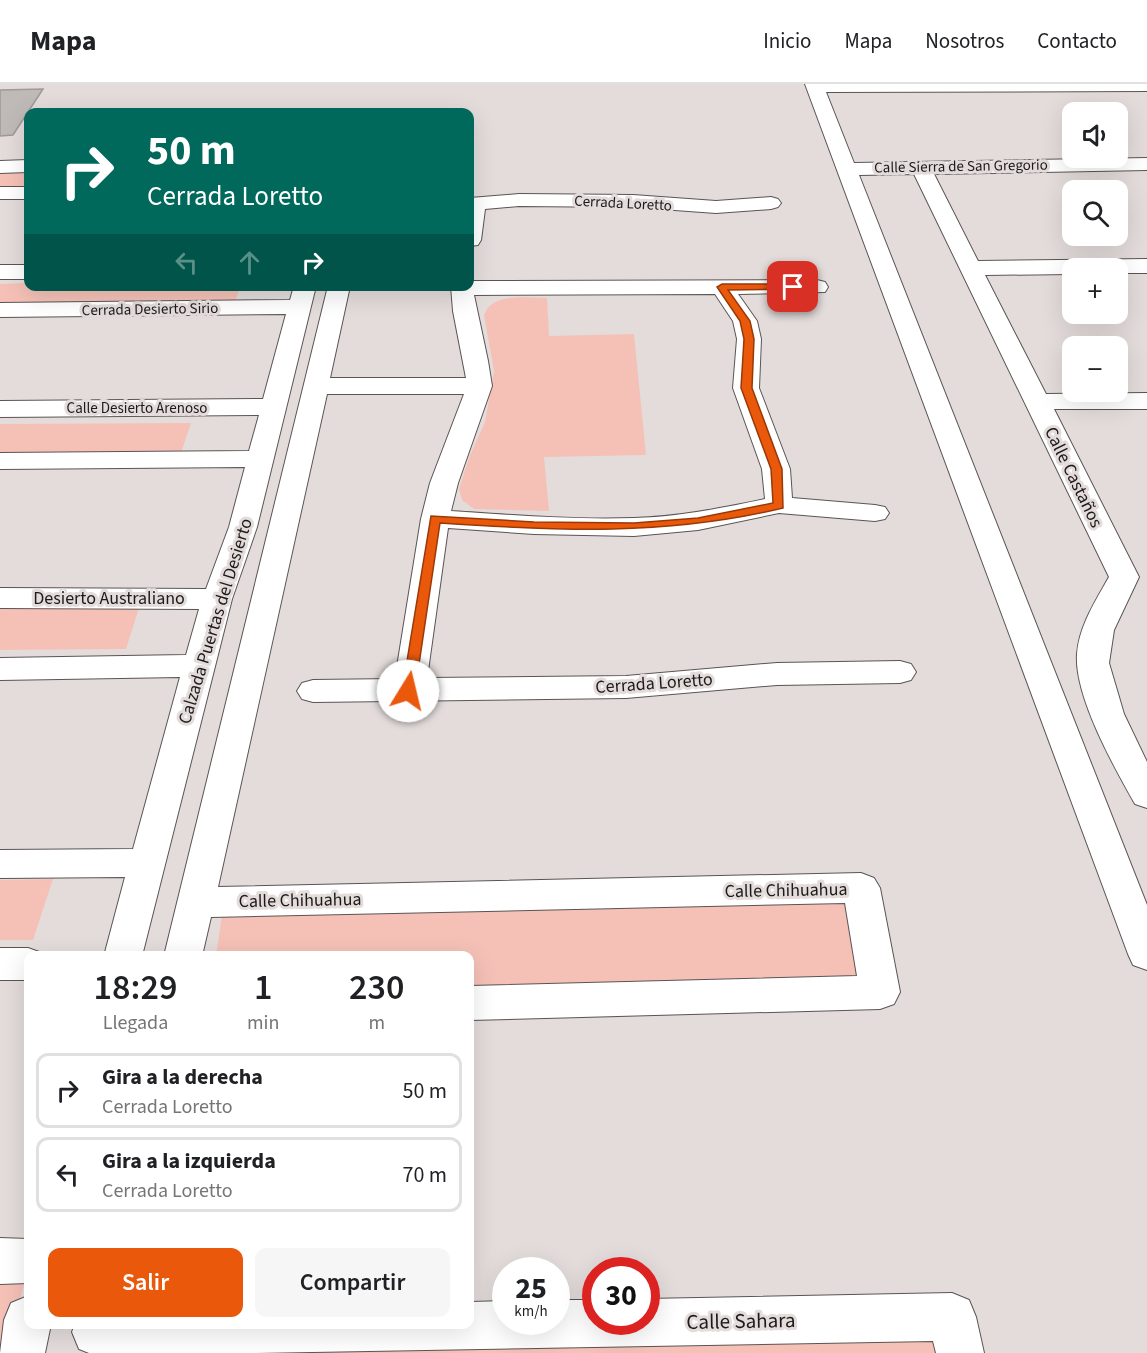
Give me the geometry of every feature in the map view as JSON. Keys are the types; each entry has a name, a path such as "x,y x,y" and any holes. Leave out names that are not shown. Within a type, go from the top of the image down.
{"street":[{"path":"1147,86 815,86 1147,954"},
{"name":"Calle Sierra de San Gregorio","path":"847,169 1147,164"},
{"path":"0,167 24,166"},
{"name":"Calle Castaños","path":"920,166 1037,402 1135,576 1101,619 1093,662 1107,714 1147,795"},
{"path":"0,193 24,193"},
{"name":"Cerrada Loretto","path":"474,204 530,200 633,201 716,207 771,203"},
{"path":"972,268 1147,266"},
{"path":"0,272 24,272"},
{"path":"474,287 817,287"},
{"path":"722,287 737,306 747,330 749,339 746,388 776,469 779,505"},
{"path":"184,951 338,291"},
{"path":"408,691 435,519 444,483 478,386 479,369 462,312 462,291"},
{"name":"Cerrada Desierto Sirio","path":"0,310 302,297"},
{"name":"Calzada Puertas del Desierto","path":"124,951 217,599 243,527 302,297"},
{"path":"287,356 323,356"},
{"path":"316,386 478,386"},
{"path":"1037,402 1147,401"},
{"name":"Calle Desierto Arenoso","path":"0,409 275,406"},
{"path":"0,461 261,459"},
{"path":"435,519 534,525 634,526 698,521 779,505 875,513"},
{"path":"243,527 284,528"},
{"name":"Desierto Australiano","path":"0,598 217,599"},
{"path":"0,669 199,666"},
{"name":"Cerrada Loretto","path":"313,691 626,687 777,674 900,672"},
{"path":"176,754 229,755"},
{"path":"0,864 147,863"},
{"name":"Calle Chihuahua","path":"195,902 861,888 880,992 474,1003"},
{"path":"0,964 24,964"},
{"path":"0,1261 24,1261"},
{"name":"Calle Sahara","path":"474,1328 952,1317 960,1353"},
{"path":"21,1353 26,1329"},
{"name":"Calle Sahara","path":"95,1336 411,1329"}],"shaded area":[{"path":"0,170 24,170 24,191 0,191"},
{"path":"24,283 24,291 239,291 234,305 0,306 0,284"},
{"path":"520,297 547,298 549,336 634,334 646,455 544,457 549,511 474,509 462,500 459,489 470,455 485,422 494,371 484,315 494,303 502,300"},
{"path":"191,423 181,453 0,454 0,424"},
{"path":"139,608 126,649 0,650 0,609"},
{"path":"53,879 33,940 0,940 0,880"},
{"path":"852,895 871,985 474,993 474,951 217,951 222,915"},
{"path":"0,1273 24,1273 24,1284 6,1353 0,1353"},
{"path":"946,1331 951,1353 109,1353"}],"building":[{"path":"43,89 31,108 24,108 24,118 13,135 0,136 0,90"}],"route":[{"path":"408,691 435,519 534,525 634,526 698,521 779,505 776,469 746,388 749,339 745,321 722,287 793,287"}]}
